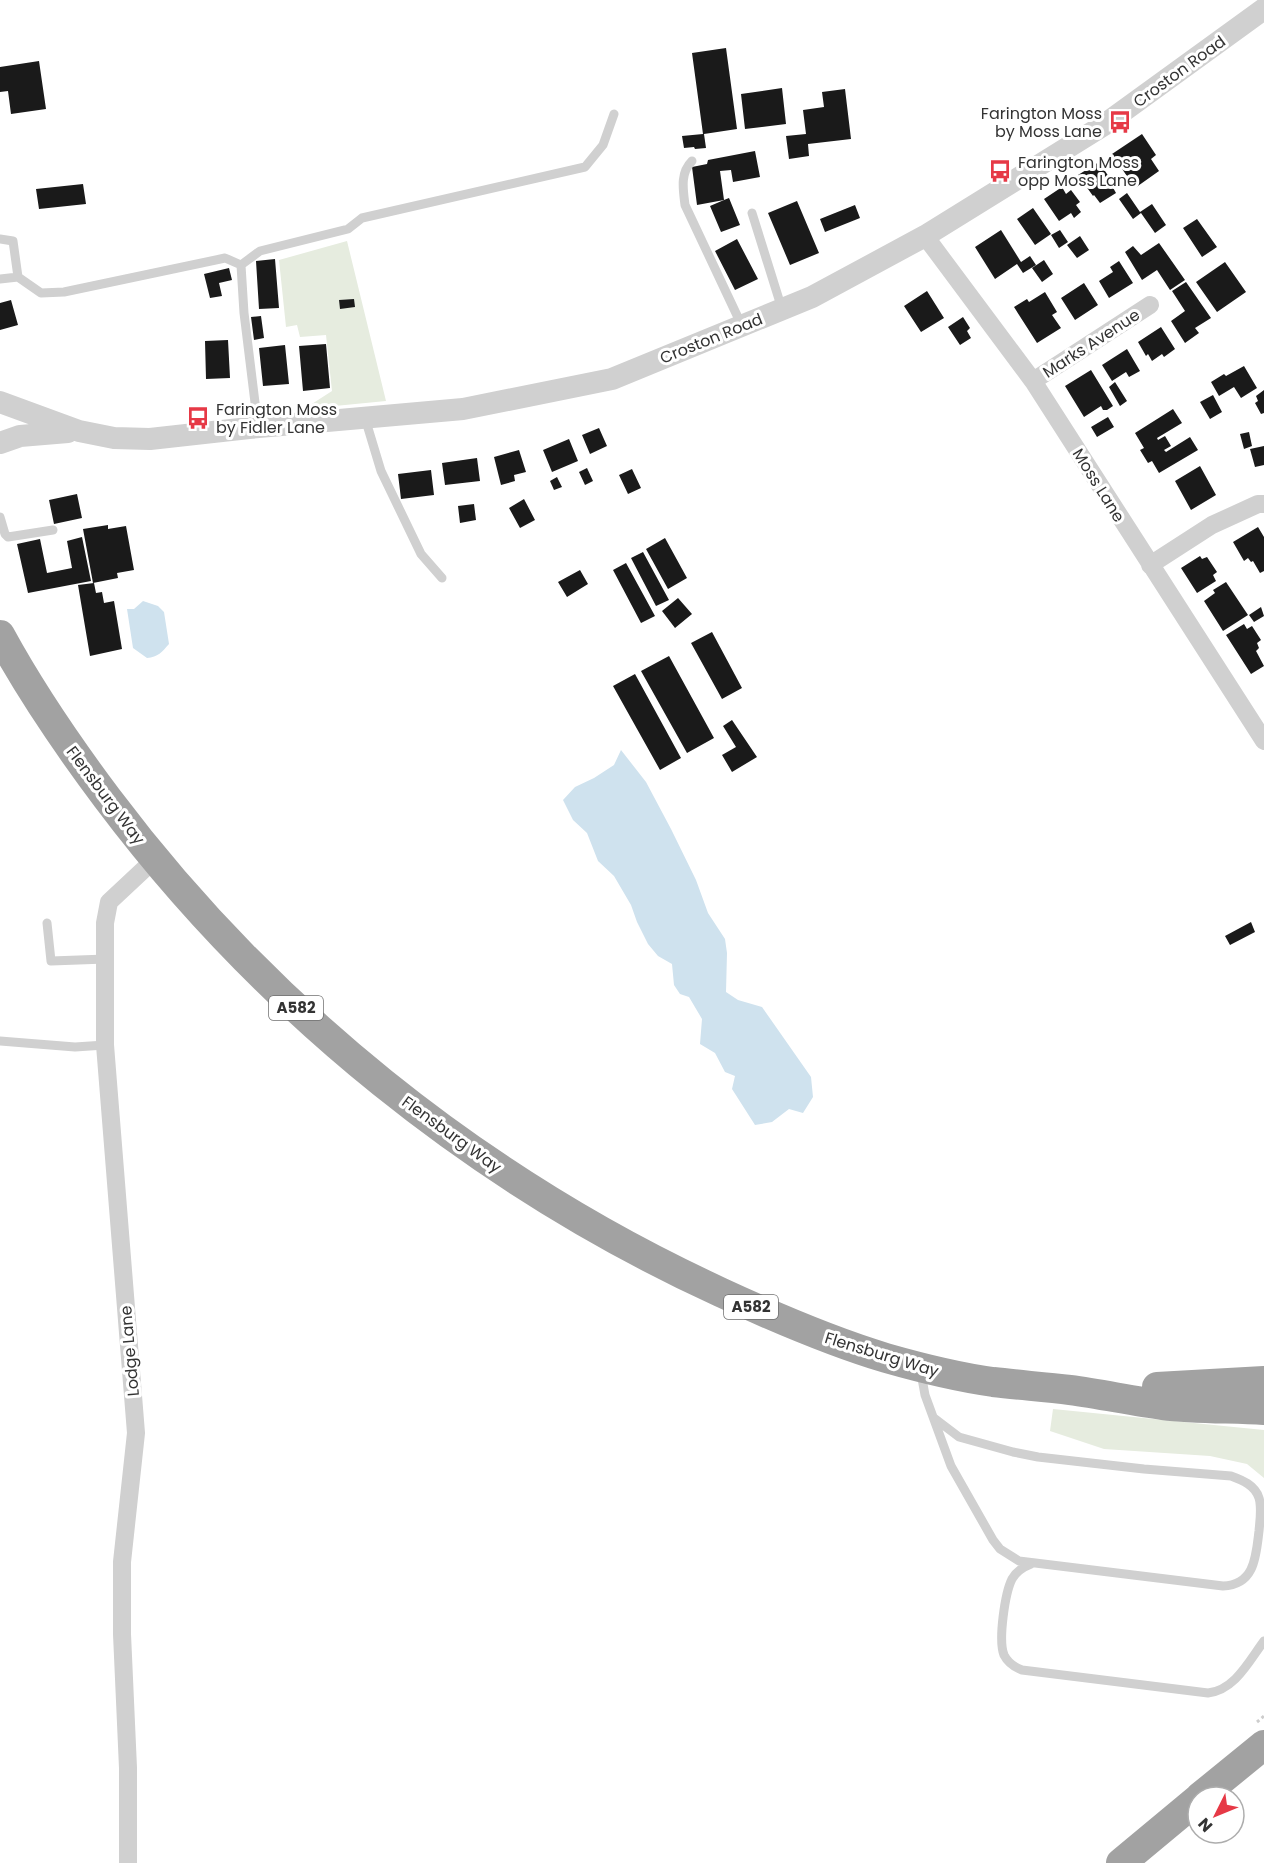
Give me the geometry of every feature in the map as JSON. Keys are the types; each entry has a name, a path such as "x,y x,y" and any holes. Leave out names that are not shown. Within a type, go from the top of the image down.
{"highway":[{"name":"Flensburg Way","path":"0,635 60,733 124,821 235,948 317,1027 400,1097 498,1167 595,1227 688,1278 815,1334 920,1367 990,1382 1070,1390 1165,1405 1264,1410"},
{"name":"Flensburg Way","path":"1070,1390 1264,1381"},
{"path":"1236,1767 1264,1734"},
{"path":"1215,1785 1264,1745"},
{"path":"1121,1863 1186,1809"}],"street":[{"name":"Croston Road","path":"0,402 79,431 114,438 150,439 463,409 612,379 812,297 925,236 1104,125 1264,9"},
{"name":"Moss Lane","path":"925,236 1033,381 1264,741"},
{"name":"Marks Avenue","path":"1033,381 1150,305"},
{"name":"Croston Road","path":"0,443 20,436 79,431"},
{"path":"1150,565 1212,525 1258,504 1264,504"},
{"name":"Lodge Lane","path":"128,1863 128,1768 122,1634 122,1562 136,1433 105,1046 105,923 109,903 155,859"}],"lane":[{"path":"241,265 260,251 348,229 362,218 585,167 603,145 614,114"},
{"path":"692,160 686,167 682,185 685,205 742,326"},
{"path":"752,213 782,309"},
{"path":"0,239 13,241 18,277"},
{"path":"0,279 18,277 41,293 64,292 225,258 241,265"},
{"path":"241,265 244,313 258,427"},
{"path":"365,418 381,471 421,554 442,578"},
{"path":"0,517 5,534 11,538 53,530"},
{"path":"47,922 51,961 106,959"},
{"path":"0,1041 75,1047 105,1046"},
{"path":"920,1367 926,1395 951,1466 985,1528 1000,1549 1019,1561 1230,1586 1244,1578 1255,1561 1261,1514"},
{"path":"934,1418 959,1437 1038,1457 1231,1476 1253,1488 1259,1498 1264,1524"},
{"path":"1031,1564 1017,1572 1009,1587 1001,1641 1009,1663 1022,1670 1208,1693 1216,1692 1231,1683 1264,1641"}],"shaded area":[{"path":"347,241 386,401 304,409 332,391 326,335 300,337 297,325 286,327 279,260"},
{"path":"1053,1409 1264,1430 1264,1478 1247,1464 1210,1456 1104,1449 1050,1431"}],"water":[{"path":"143,601 158,606 164,612 169,644 160,654 147,658 133,648 127,609 134,609"},
{"path":"621,750 646,782 696,880 708,913 725,939 726,992 738,1000 762,1007 811,1077 813,1097 803,1113 789,1109 772,1122 755,1125 732,1089 735,1076 725,1072 715,1053 700,1044 702,1019 689,997 680,994 674,985 672,964 658,956 648,944 631,905 614,876 598,861 587,833 573,820 563,800 575,787 614,765"}],"building":[{"path":"726,48 737,129 704,134 706,148 684,148 682,136 703,134 692,53"},
{"path":"39,61 46,109 11,114 8,91 0,92 0,67"},
{"path":"782,88 786,124 745,129 741,94"},
{"path":"845,89 851,139 808,144 809,156 789,159 786,136 806,134 803,110 824,107 822,92"},
{"path":"1142,134 1156,155 1151,159 1159,171 1135,188 1112,154"},
{"path":"755,151 760,177 733,182 731,170 720,171 724,200 697,205 692,167 707,164 708,160"},
{"path":"1099,162 1113,183 1111,184 1116,193 1100,203 1078,175"},
{"path":"83,184 86,204 39,209 36,189"},
{"path":"1062,187 1066,194 1071,190 1080,202 1076,205 1081,212 1074,218 1071,213 1059,221 1044,199"},
{"path":"1127,193 1140,212 1152,204 1166,225 1155,233 1141,213 1133,219 1119,199"},
{"path":"729,198 740,225 721,232 710,206"},
{"path":"797,201 819,253 790,265 768,213"},
{"path":"855,205 860,218 825,232 820,219"},
{"path":"1033,208 1051,234 1035,245 1017,219"},
{"path":"1197,219 1217,247 1202,257 1183,228"},
{"path":"1001,230 1021,262 1030,256 1036,265 1023,273 1017,264 995,279 975,247"},
{"path":"1060,230 1068,242 1059,248 1051,235"},
{"path":"1080,236 1089,250 1077,258 1067,245"},
{"path":"737,239 758,279 735,290 715,251"},
{"path":"1159,243 1185,280 1170,290 1157,270 1142,280 1125,252 1133,246 1141,255"},
{"path":"275,259 279,308 259,309 256,261"},
{"path":"1044,260 1053,274 1042,282 1032,268"},
{"path":"1119,261 1133,283 1109,298 1099,281 1113,272 1110,267"},
{"path":"1225,262 1246,292 1217,312 1196,282"},
{"path":"229,268 232,280 219,283 222,296 210,298 204,274"},
{"path":"1186,282 1211,318 1195,328 1199,333 1185,343 1171,321 1185,311 1172,291"},
{"path":"1084,283 1098,305 1075,320 1061,298"},
{"path":"927,291 944,318 921,332 904,306"},
{"path":"1045,292 1057,312 1052,315 1061,328 1037,343 1014,307 1027,299 1029,302"},
{"path":"354,299 355,307 340,309 339,300"},
{"path":"11,300 18,325 0,330 0,303"},
{"path":"261,316 264,338 254,340 251,317"},
{"path":"963,317 970,328 967,331 971,338 960,345 948,327"},
{"path":"1161,327 1175,349 1164,357 1162,354 1152,361 1148,354 1146,356 1138,342"},
{"path":"228,340 230,378 206,379 205,341"},
{"path":"326,344 330,388 303,391 299,346"},
{"path":"285,345 289,384 263,386 259,348"},
{"path":"1127,349 1140,371 1129,377 1126,372 1112,381 1102,365"},
{"path":"1244,366 1257,388 1241,398 1234,387 1219,396 1211,382"},
{"path":"1091,370 1113,406 1103,410 1101,406 1084,417 1065,386"},
{"path":"1115,382 1127,401 1120,406 1109,387"},
{"path":"1264,390 1264,413 1261,414 1255,403 1258,401 1256,396"},
{"path":"1213,395 1222,412 1210,419 1200,402"},
{"path":"1173,409 1182,423 1157,438 1158,440 1165,436 1171,446 1164,450 1166,452 1190,437 1198,450 1159,473 1152,461 1148,463 1140,450 1144,448 1135,433"},
{"path":"1108,417 1114,427 1097,437 1091,427"},
{"path":"599,428 607,446 590,454 582,435"},
{"path":"1249,432 1252,446 1244,449 1240,434"},
{"path":"569,439 578,461 552,472 543,450"},
{"path":"1264,446 1264,465 1255,467 1250,449"},
{"path":"519,450 526,472 514,475 515,481 501,485 494,457"},
{"path":"477,458 480,481 445,485 442,463"},
{"path":"1200,466 1216,495 1191,510 1175,481"},
{"path":"587,468 593,481 585,485 579,472"},
{"path":"632,469 641,488 628,494 619,475"},
{"path":"431,470 434,495 401,499 398,474"},
{"path":"557,477 562,487 554,490 550,481"},
{"path":"77,494 82,518 54,524 49,500"},
{"path":"524,499 535,520 520,528 509,508"},
{"path":"474,504 476,520 460,523 458,506"},
{"path":"108,525 108,529 126,526 134,570 117,573 118,578 93,583 83,529"},
{"path":"1258,527 1264,537 1264,571 1260,573 1253,561 1251,562 1248,558 1244,561 1233,542"},
{"path":"82,537 91,581 28,593 17,544 40,539 47,573 72,568 67,541"},
{"path":"665,538 687,578 668,589 646,549"},
{"path":"643,552 669,600 656,606 631,558"},
{"path":"1200,556 1202,559 1207,557 1217,572 1213,575 1216,581 1197,593 1181,568"},
{"path":"626,563 655,616 641,623 613,570"},
{"path":"580,570 588,584 567,597 558,582"},
{"path":"1226,582 1248,615 1223,631 1204,601 1215,593 1213,590"},
{"path":"94,583 96,593 102,592 104,603 114,601 122,649 90,656 78,585"},
{"path":"678,598 692,614 675,628 662,611"},
{"path":"1261,607 1264,616 1254,622 1249,615"},
{"path":"1244,624 1247,629 1252,626 1261,640 1257,643 1259,648 1256,651 1264,666 1251,674 1226,635"},
{"path":"712,632 742,688 722,699 691,643"},
{"path":"669,656 714,738 687,753 641,671"},
{"path":"635,674 681,758 660,770 613,686"},
{"path":"732,720 757,757 732,772 722,755 736,747 723,726"},
{"path":"1251,922 1255,932 1230,945 1225,936"}],"place":[{"name":"Farington Moss by Moss Lane","path":"1120,122"},
{"name":"Farington Moss opp Moss Lane","path":"1000,171"},
{"name":"Farington Moss by Fidler Lane","path":"198,418"}]}
